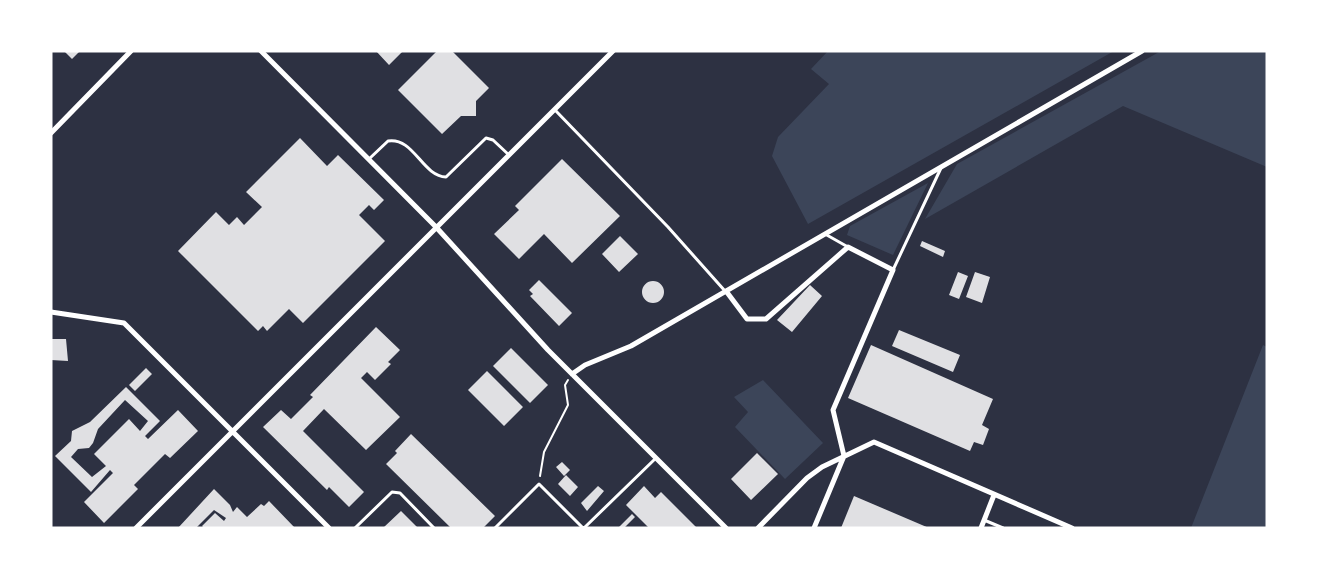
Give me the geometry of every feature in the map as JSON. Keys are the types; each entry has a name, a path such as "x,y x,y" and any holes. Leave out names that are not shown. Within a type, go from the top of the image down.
{"street":[{"path":"51,133 131,51"},
{"path":"260,51 436,227 572,374 726,528"},
{"path":"136,528 613,51"},
{"path":"572,374 585,365 631,346 1142,51"},
{"path":"726,291 748,319 766,319 848,247 893,270 834,410 844,456 814,528"},
{"path":"51,312 124,323 329,528"},
{"path":"758,528 807,478 822,467 874,442 1072,528"},
{"path":"981,528 994,495"}],"lane":[{"path":"554,110 668,227 726,291"},
{"path":"369,159 388,140 397,140 413,152 435,174 446,177 486,138 493,140 509,155"},
{"path":"893,270 942,167"},
{"path":"825,234 848,247"},
{"path":"495,528 539,484 584,528 656,458"},
{"path":"355,528 392,492 400,494 434,528"},
{"path":"984,520 1003,528"}],"path":[{"path":"539,484 544,452 568,405 566,385 572,374"}],"shaded area":[{"path":"828,51 1114,51 808,224 772,156 778,137 829,84 811,69"},
{"path":"1161,51 1267,51 1267,167 1123,106 925,219 957,164"},
{"path":"928,183 893,255 847,235 850,226"},
{"path":"1263,345 1267,347 1267,528 1191,528"},
{"path":"763,380 823,443 785,479 735,427 748,412 734,397"}],"building":[{"path":"64,51 80,51 72,59"},
{"path":"376,51 403,51 389,65"},
{"path":"437,51 452,51 489,88 476,101 476,116 461,116 442,134 398,90"},
{"path":"300,138 327,166 338,155 384,200 374,210 369,205 359,215 385,241 303,323 289,309 267,331 263,326 258,331 178,251 216,212 229,225 237,217 244,225 262,207 246,192"},
{"path":"562,159 620,216 572,263 544,234 519,259 494,234 519,210 515,206"},
{"path":"620,236 638,254 619,272 602,254"},
{"path":"922,241 945,251 943,257 920,246"},
{"path":"958,272 968,276 959,299 949,295"},
{"path":"975,272 990,277 982,303 966,297"},
{"path":"539,280 572,313 559,326 530,296 533,294 529,290"},
{"path":"653,281 661,284 664,292 661,300 653,303 645,300 642,292 645,284"},
{"path":"810,285 822,296 792,332 777,320"},
{"path":"376,327 400,350 388,362 391,364 375,380 367,372 361,378 400,417 366,450 324,409 303,431 364,492 349,507 329,487 327,490 263,427 281,410 291,419 313,397 310,395"},
{"path":"899,330 960,355 953,372 892,346"},
{"path":"51,339 66,339 68,361 51,360"},
{"path":"871,345 993,399 982,425 989,429 983,445 974,442 970,451 848,398"},
{"path":"511,348 548,385 530,403 493,366"},
{"path":"146,368 152,374 135,391 129,385"},
{"path":"487,371 523,407 504,426 468,390"},
{"path":"126,387 160,421 145,436 148,439 178,410 198,431 170,458 165,454 134,485 138,489 104,523 84,502 113,473 110,470 91,492 55,456 71,441 72,431 90,422","holes":["125,400 148,421 140,431 129,419 94,454 106,466 92,477 71,457 78,449 89,448 98,429"]},
{"path":"411,434 495,516 483,528 451,528 386,464"},
{"path":"757,453 778,474 751,500 731,479"},
{"path":"562,462 570,470 564,476 556,467"},
{"path":"566,475 578,487 570,496 558,484"},
{"path":"598,486 604,491 587,511 581,503"},
{"path":"644,486 655,498 661,492 697,528 649,528 626,505"},
{"path":"214,489 230,505 233,512 237,507 247,517 261,504 264,506 269,501 295,528 204,528 202,526 215,513 224,521 226,518 214,510 196,528 178,528"},
{"path":"854,496 929,528 841,528"},
{"path":"401,511 418,528 383,528"},
{"path":"632,514 635,517 624,528 618,528"}]}
